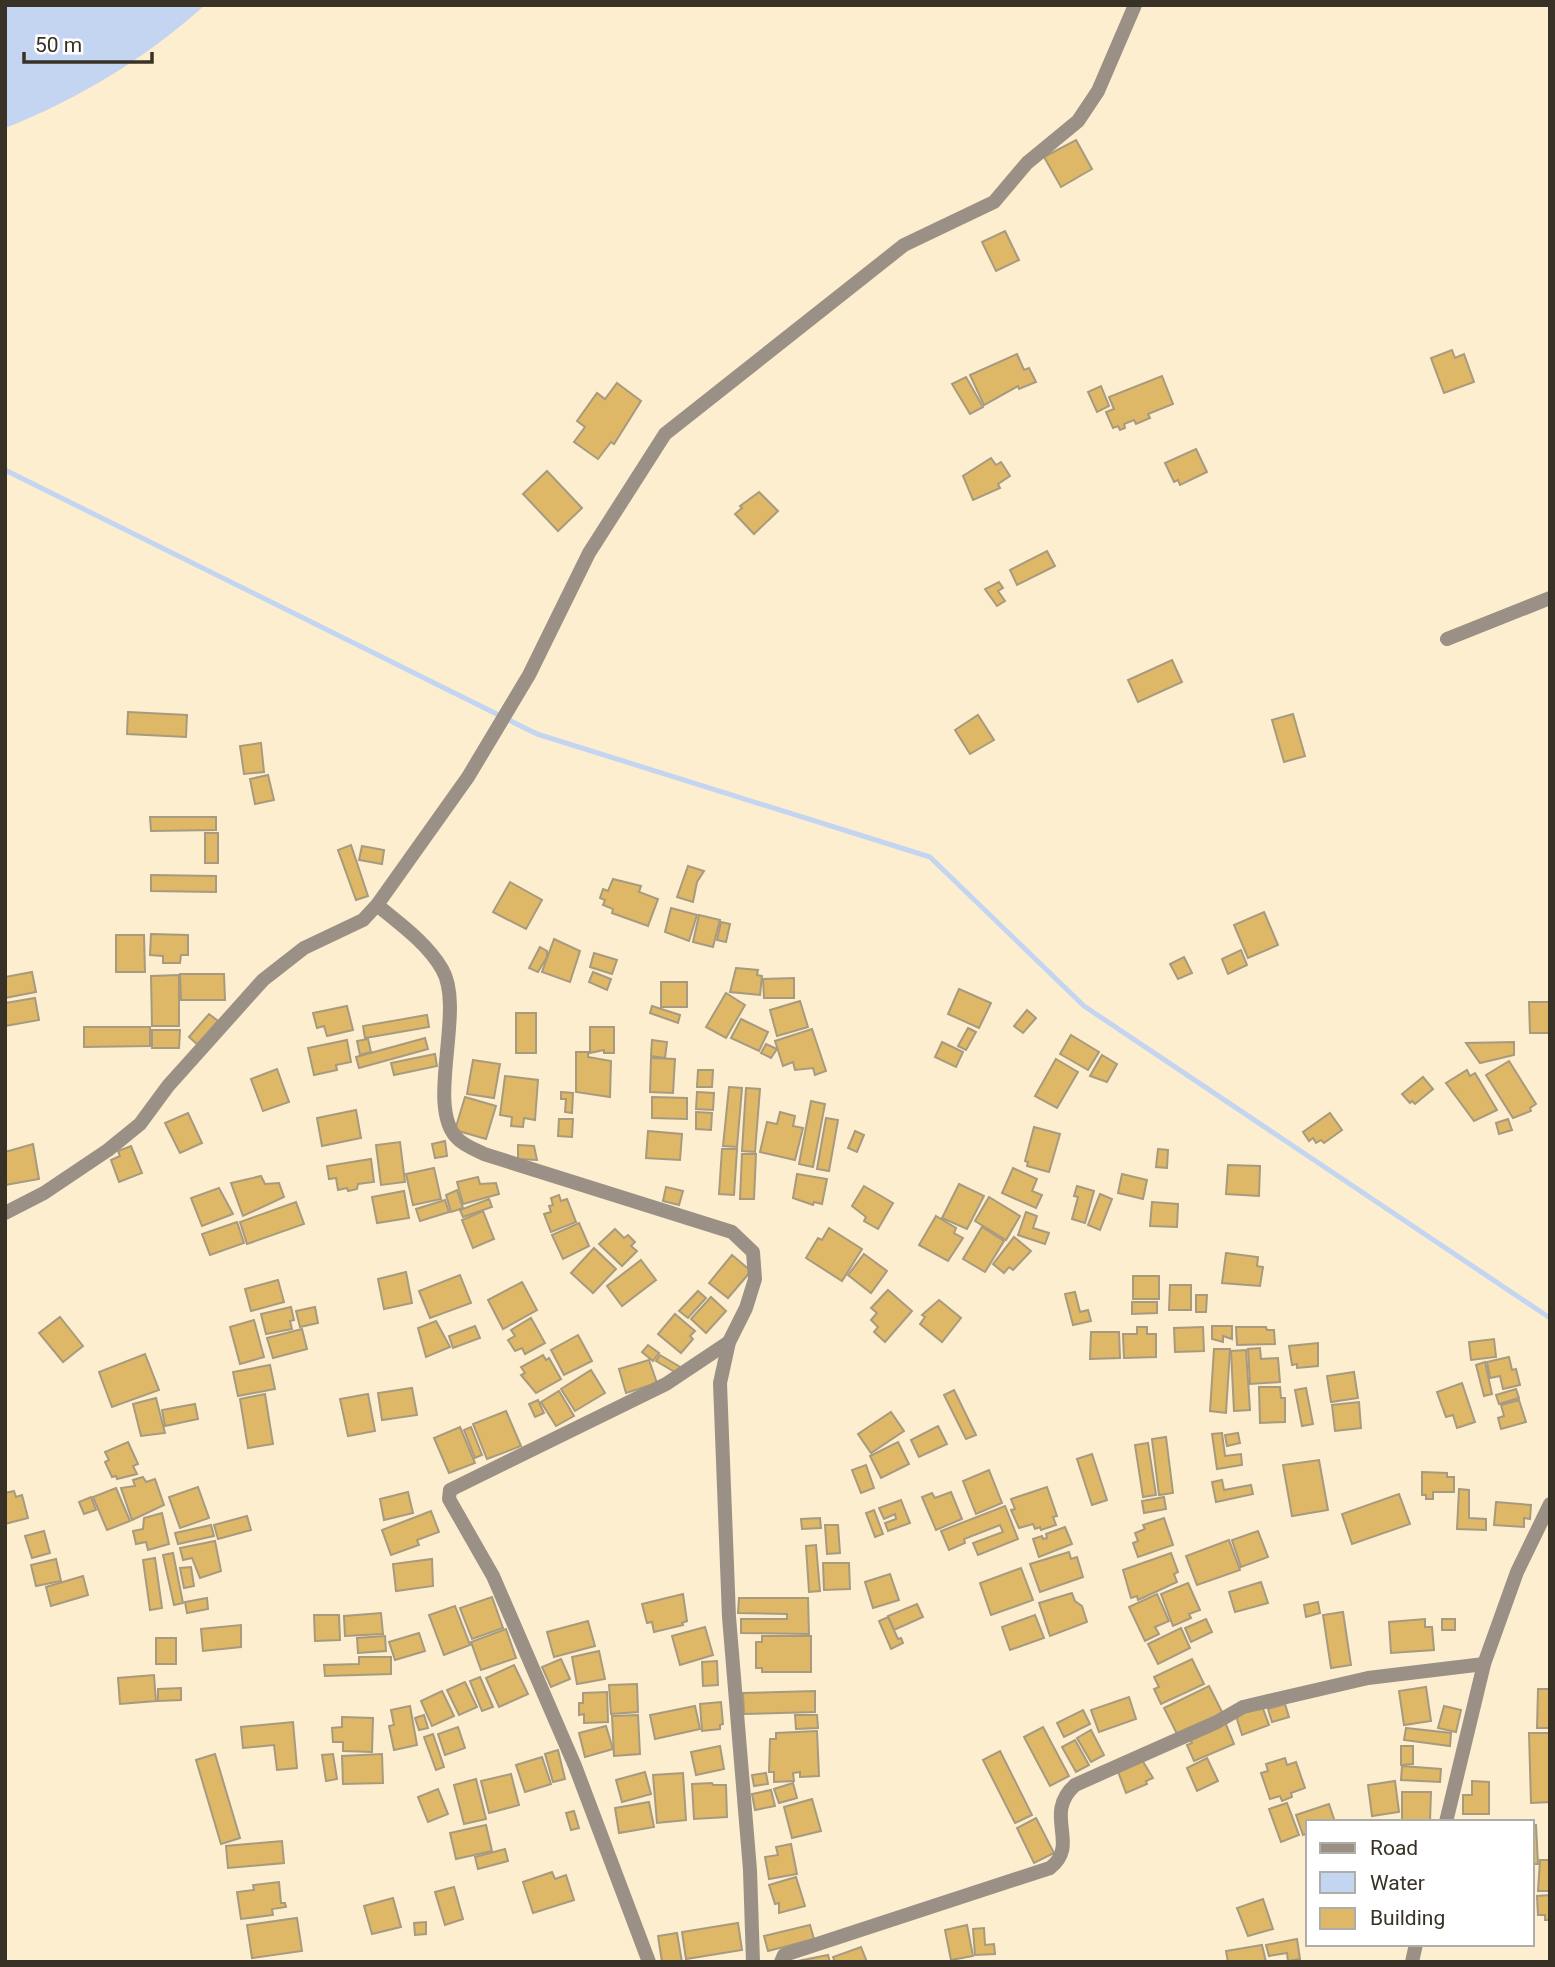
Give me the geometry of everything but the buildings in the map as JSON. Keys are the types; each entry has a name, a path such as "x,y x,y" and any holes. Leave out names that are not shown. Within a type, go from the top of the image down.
{"street":[{"path":"5,1213 86,1165 141,1124 169,1086 263,980 304,948 363,920 377,905 468,778 529,675 589,553 665,434 904,246 994,202 1027,163 1078,121 1098,91 1135,5"},
{"path":"1447,639 1550,598"},
{"path":"377,905 419,940 443,970 449,993 445,1111 456,1138 484,1154 732,1232 753,1252 755,1279 746,1308 729,1342 720,1383 729,1617 750,1870 753,1962"},
{"path":"649,1962 575,1766 499,1589 449,1499 450,1490 666,1384 729,1342"},
{"path":"1446,1820 1484,1664 1517,1572 1550,1504"},
{"path":"781,1962 784,1955 843,1934 1050,1868 1059,1861 1064,1847 1059,1806 1064,1795 1074,1785 1217,1723 1243,1707 1367,1678 1484,1664"}],"water":[{"path":"5,5 205,5 111,76 59,104 5,128"}],"waterway":[{"path":"5,470 537,734 930,857 1084,1006 1550,1318"}]}
